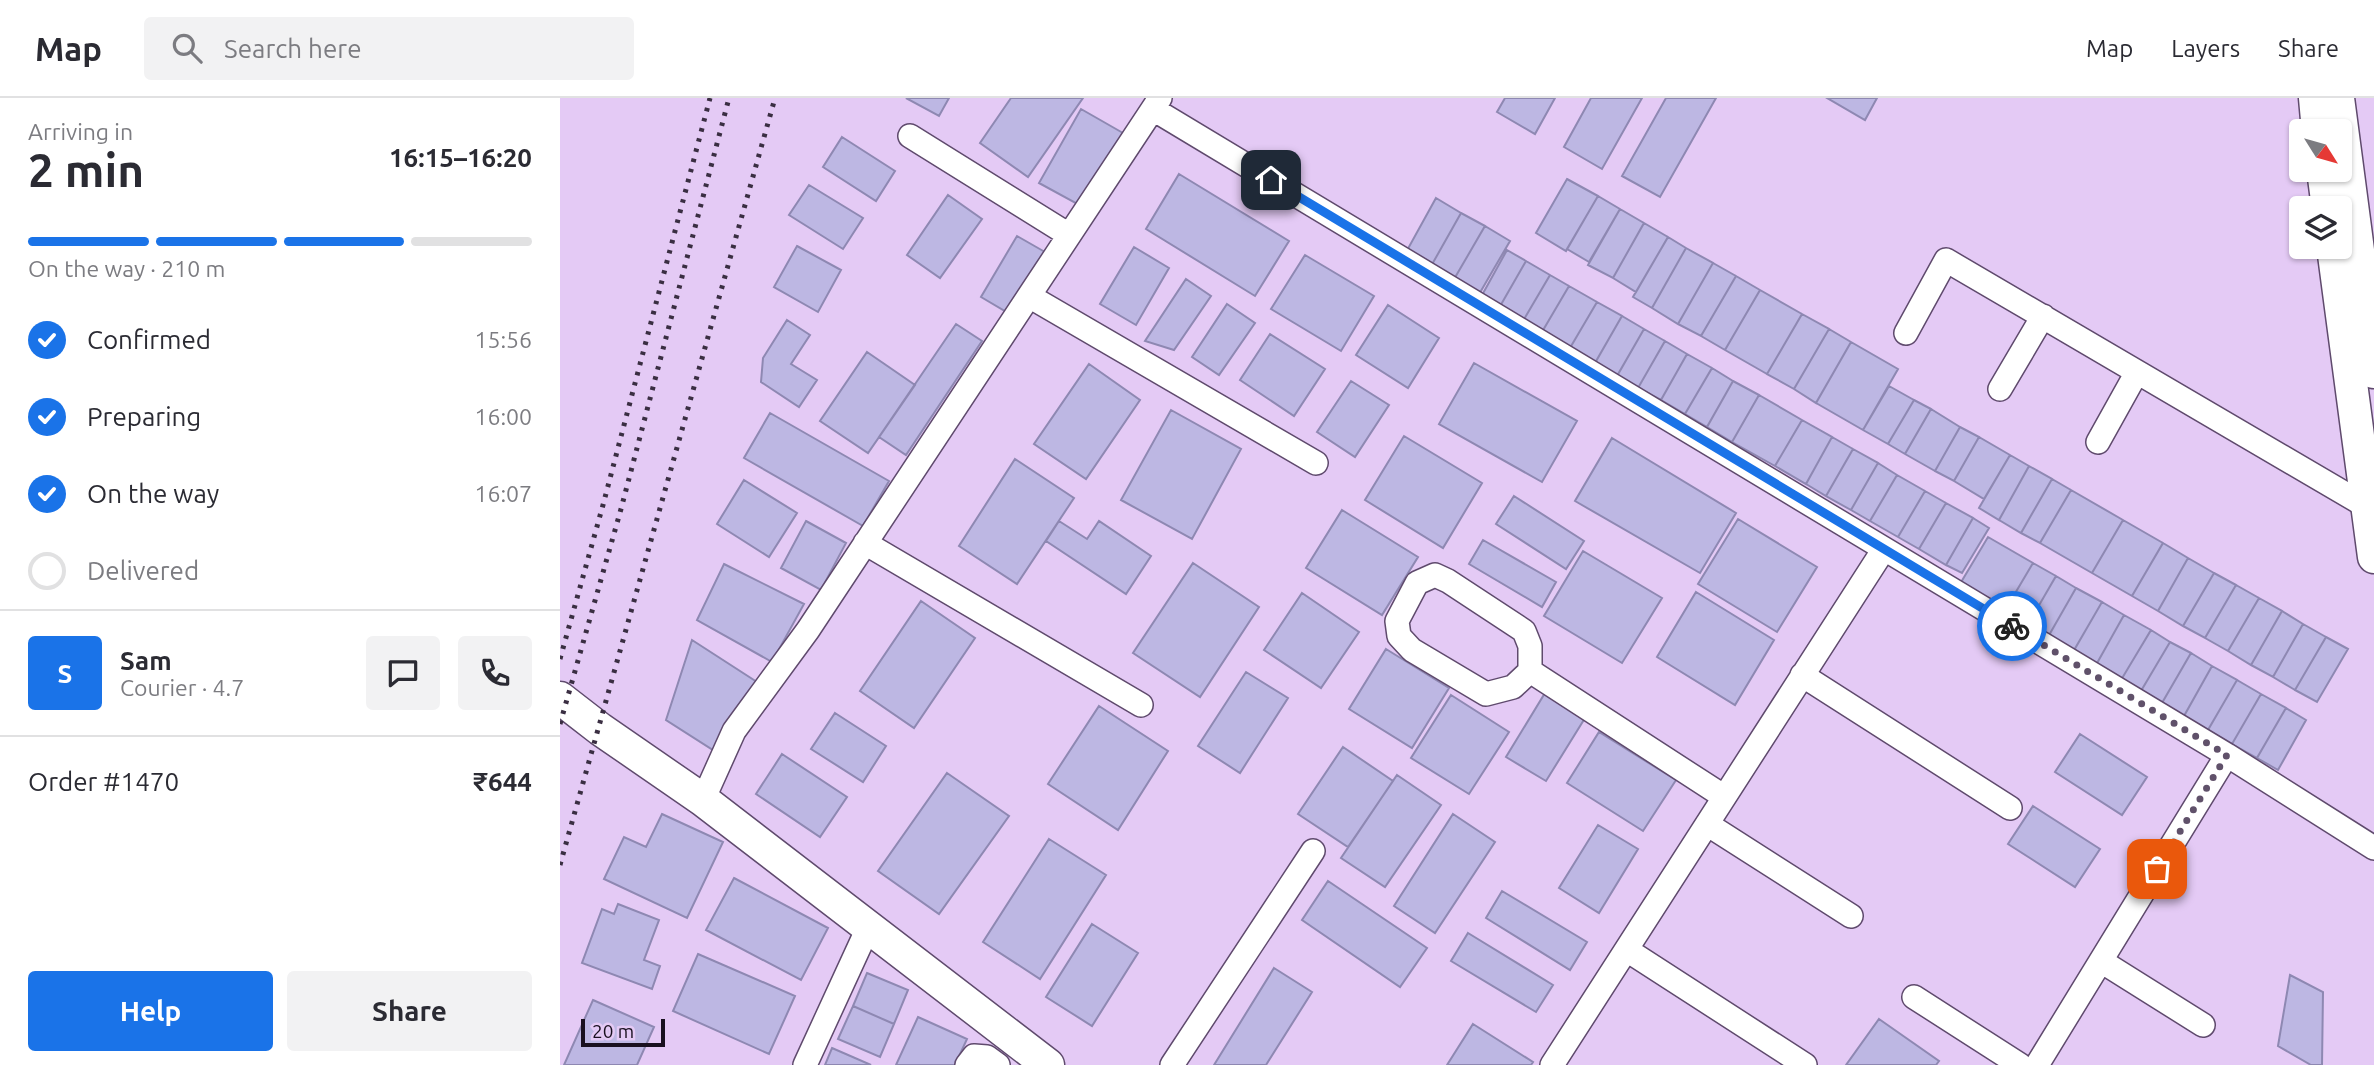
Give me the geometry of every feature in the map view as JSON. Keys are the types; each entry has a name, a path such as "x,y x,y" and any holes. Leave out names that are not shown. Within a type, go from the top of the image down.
{"street":[{"path":"2315,98 2317,119"},
{"path":"2338,98 2341,196"},
{"path":"703,800 734,732 808,630 1157,104 1884,549 2227,755 2374,848"},
{"path":"910,136 1069,235"},
{"path":"2345,259 2374,557"},
{"path":"2347,259 2374,372"},
{"path":"1906,333 1947,260 2370,506"},
{"path":"1029,296 1316,463"},
{"path":"2000,389 2043,317"},
{"path":"2098,442 2137,372"},
{"path":"865,543 1141,705"},
{"path":"1552,1065 1884,549"},
{"path":"1435,575 1524,631 1530,646 1530,671 1513,687 1486,694 1412,650 1399,636 1396,621 1417,583 1435,575"},
{"path":"1530,671 1723,796"},
{"path":"1802,675 2010,808"},
{"path":"560,698 703,800 1048,1065"},
{"path":"2037,1065 2227,755"},
{"path":"1707,824 1851,916"},
{"path":"1171,1065 1313,851"},
{"path":"805,1065 868,928"},
{"path":"1627,950 1805,1065"},
{"path":"2101,961 2203,1025"},
{"path":"1914,997 2020,1065"},
{"path":"967,1065 974,1056 987,1057 998,1065"}],"building":[{"path":"906,98 949,98 939,116"},
{"path":"1011,98 1083,98 1028,177 980,143"},
{"path":"1505,98 1555,98 1535,134 1497,112"},
{"path":"1591,98 1642,98 1602,169 1564,147"},
{"path":"1666,98 1716,98 1660,197 1622,176"},
{"path":"1827,98 1877,98 1865,120"},
{"path":"1081,109 1123,133 1081,206 1039,183"},
{"path":"842,137 895,171 876,201 823,167"},
{"path":"1179,174 1289,241 1255,296 1146,229"},
{"path":"1567,179 1598,196 1566,251 1536,233"},
{"path":"809,185 863,218 843,249 789,215"},
{"path":"948,195 982,219 940,278 907,255"},
{"path":"1598,196 1620,209 1589,262 1567,249"},
{"path":"1436,198 1461,213 1430,268 1405,254"},
{"path":"1620,209 1644,223 1613,278 1588,265"},
{"path":"1461,213 1485,226 1453,281 1430,268"},
{"path":"1644,223 1668,237 1636,292 1613,278"},
{"path":"1485,226 1510,241 1478,296 1453,281"},
{"path":"1017,236 1045,252 1010,314 981,297"},
{"path":"1668,237 1686,248 1652,308 1633,297"},
{"path":"797,246 841,270 818,312 774,287"},
{"path":"1134,247 1169,268 1136,325 1100,304"},
{"path":"1686,248 1713,263 1678,324 1652,308"},
{"path":"1507,250 1526,261 1499,308 1481,297"},
{"path":"1305,255 1374,296 1341,351 1271,309"},
{"path":"1526,261 1550,275 1523,321 1499,308"},
{"path":"1713,263 1736,276 1701,336 1678,324"},
{"path":"1550,275 1569,286 1542,332 1523,321"},
{"path":"1736,276 1760,290 1725,350 1701,336"},
{"path":"1186,279 1211,296 1174,350 1145,341"},
{"path":"1569,286 1597,302 1570,348 1542,332"},
{"path":"1760,290 1802,314 1767,374 1725,350"},
{"path":"1597,302 1622,316 1595,363 1570,348"},
{"path":"1227,304 1255,323 1219,375 1192,357"},
{"path":"1388,305 1439,338 1408,388 1356,355"},
{"path":"1802,314 1829,329 1794,389 1767,374"},
{"path":"1622,316 1644,329 1617,376 1595,363"},
{"path":"787,320 810,335 791,364 817,380 799,407 761,382 763,358"},
{"path":"956,324 982,341 906,455 879,437"},
{"path":"1644,329 1665,341 1638,388 1617,376"},
{"path":"1829,329 1851,342 1816,403 1794,389"},
{"path":"1270,334 1325,369 1294,416 1240,380"},
{"path":"1665,341 1687,354 1661,400 1638,388"},
{"path":"1851,342 1898,369 1863,430 1816,403"},
{"path":"867,352 915,385 868,453 820,421"},
{"path":"1687,354 1712,368 1685,414 1661,400"},
{"path":"1474,363 1577,421 1542,482 1439,424"},
{"path":"1089,364 1140,400 1086,479 1034,444"},
{"path":"1712,368 1733,381 1707,427 1685,414"},
{"path":"1351,381 1389,405 1355,457 1317,432"},
{"path":"1733,381 1759,395 1732,442 1707,427"},
{"path":"1889,386 1914,400 1888,444 1863,430"},
{"path":"1759,395 1802,420 1775,466 1732,442"},
{"path":"1914,400 1931,409 1905,454 1888,444"},
{"path":"1931,409 1960,427 1935,471 1905,454"},
{"path":"1171,410 1241,449 1192,539 1121,500"},
{"path":"770,413 889,481 863,526 744,458"},
{"path":"1802,420 1832,437 1806,484 1775,466"},
{"path":"1960,427 1979,437 1954,481 1935,471"},
{"path":"1404,436 1482,483 1443,548 1365,500"},
{"path":"1832,437 1853,449 1826,496 1806,484"},
{"path":"1979,437 2010,455 1984,499 1954,481"},
{"path":"1612,438 1736,513 1700,573 1575,501"},
{"path":"1853,449 1878,463 1851,510 1826,496"},
{"path":"2010,455 2029,466 1999,520 1979,508"},
{"path":"1015,459 1074,498 1017,584 959,546"},
{"path":"1878,463 1897,475 1870,521 1851,510"},
{"path":"2029,466 2052,479 2021,533 1999,520"},
{"path":"1897,475 1925,491 1898,537 1870,521"},
{"path":"2052,479 2071,490 2040,543 2021,533"},
{"path":"744,480 797,513 769,557 717,524"},
{"path":"2071,490 2123,520 2092,573 2040,543"},
{"path":"1925,491 1946,503 1919,549 1898,537"},
{"path":"1514,496 1584,541 1566,569 1496,524"},
{"path":"1946,503 1973,518 1946,565 1919,549"},
{"path":"1342,510 1418,557 1382,615 1306,568"},
{"path":"1973,518 1989,528 1962,573 1946,565"},
{"path":"1738,519 1817,567 1777,632 1698,584"},
{"path":"2123,520 2163,543 2132,596 2092,573"},
{"path":"806,521 846,543 821,590 781,568"},
{"path":"1059,521 1087,539 1099,521 1151,556 1126,594 1046,541"},
{"path":"1988,537 2033,563 2004,612 1960,584"},
{"path":"1483,540 1556,582 1542,607 1469,564"},
{"path":"2163,543 2188,558 2158,611 2132,596"},
{"path":"1583,551 1662,598 1622,663 1544,616"},
{"path":"2188,558 2214,573 2183,626 2158,611"},
{"path":"1193,563 1259,607 1200,697 1133,653"},
{"path":"2033,563 2056,576 2027,626 2004,612"},
{"path":"724,564 804,604 772,662 697,620"},
{"path":"2214,573 2236,585 2205,638 2183,626"},
{"path":"2056,576 2076,588 2048,637 2027,626"},
{"path":"2236,585 2259,598 2228,651 2205,638"},
{"path":"2076,588 2102,602 2073,652 2048,637"},
{"path":"1696,592 1774,640 1735,705 1657,657"},
{"path":"1302,593 1359,632 1321,688 1264,650"},
{"path":"2259,598 2282,611 2251,665 2228,651"},
{"path":"921,601 975,638 914,728 860,691"},
{"path":"2102,602 2124,615 2096,665 2073,652"},
{"path":"2282,611 2303,624 2273,677 2251,665"},
{"path":"2124,615 2151,630 2121,680 2096,665"},
{"path":"2303,624 2326,637 2295,690 2273,677"},
{"path":"2151,630 2170,642 2141,691 2121,680"},
{"path":"2326,637 2348,649 2317,702 2295,690"},
{"path":"692,640 757,682 713,750 666,720"},
{"path":"2170,642 2191,653 2162,703 2141,691"},
{"path":"1386,649 1449,688 1412,748 1349,709"},
{"path":"2191,653 2212,666 2184,716 2162,703"},
{"path":"2212,666 2237,680 2208,730 2184,716"},
{"path":"1246,672 1288,698 1240,773 1198,746"},
{"path":"2237,680 2261,694 2232,744 2208,730"},
{"path":"1545,693 1585,718 1546,781 1506,757"},
{"path":"2261,694 2286,708 2257,758 2232,744"},
{"path":"1451,695 1509,732 1469,794 1411,758"},
{"path":"1099,706 1168,751 1118,830 1048,784"},
{"path":"2286,708 2306,720 2278,770 2257,758"},
{"path":"835,713 886,746 863,782 811,749"},
{"path":"1599,732 1676,780 1643,831 1567,783"},
{"path":"2080,734 2147,777 2122,815 2055,772"},
{"path":"1343,747 1393,781 1348,847 1298,814"},
{"path":"782,754 847,797 820,837 756,794"},
{"path":"947,773 1009,816 939,914 878,871"},
{"path":"1397,775 1441,805 1385,887 1341,858"},
{"path":"2033,806 2100,849 2075,887 2008,844"},
{"path":"662,814 723,842 687,918 604,879 624,837 646,847"},
{"path":"1453,814 1495,842 1435,933 1394,906"},
{"path":"1598,825 1638,849 1599,913 1559,888"},
{"path":"1049,839 1106,875 1040,979 983,942"},
{"path":"734,878 828,928 801,980 706,930"},
{"path":"1328,881 1427,948 1400,987 1302,920"},
{"path":"1502,891 1587,942 1570,970 1486,918"},
{"path":"618,904 659,920 644,960 660,966 652,989 582,963 602,909 614,914"},
{"path":"1092,924 1138,953 1092,1026 1046,997"},
{"path":"1468,933 1553,985 1536,1012 1451,961"},
{"path":"698,954 795,996 769,1054 673,1011"},
{"path":"1274,968 1312,992 1266,1065 1214,1065"},
{"path":"867,973 908,990 894,1024 853,1006"},
{"path":"2290,975 2323,992 2322,1065 2311,1065 2278,1046"},
{"path":"593,1000 654,1027 637,1065 564,1065"},
{"path":"853,1006 894,1024 880,1057 838,1039"},
{"path":"918,1017 967,1039 955,1065 896,1065"},
{"path":"1879,1019 1939,1061 1936,1065 1846,1065"},
{"path":"1473,1024 1533,1062 1531,1065 1447,1065"},
{"path":"832,1048 871,1065 825,1065"}],"railway":[{"path":"560,659 710,98"},
{"path":"560,724 621,509 729,98"},
{"path":"560,865 775,98"}],"way so far":[{"path":"2012,626 2227,755 2157,869"}],"route":[{"path":"1271,180 2012,626"}]}
